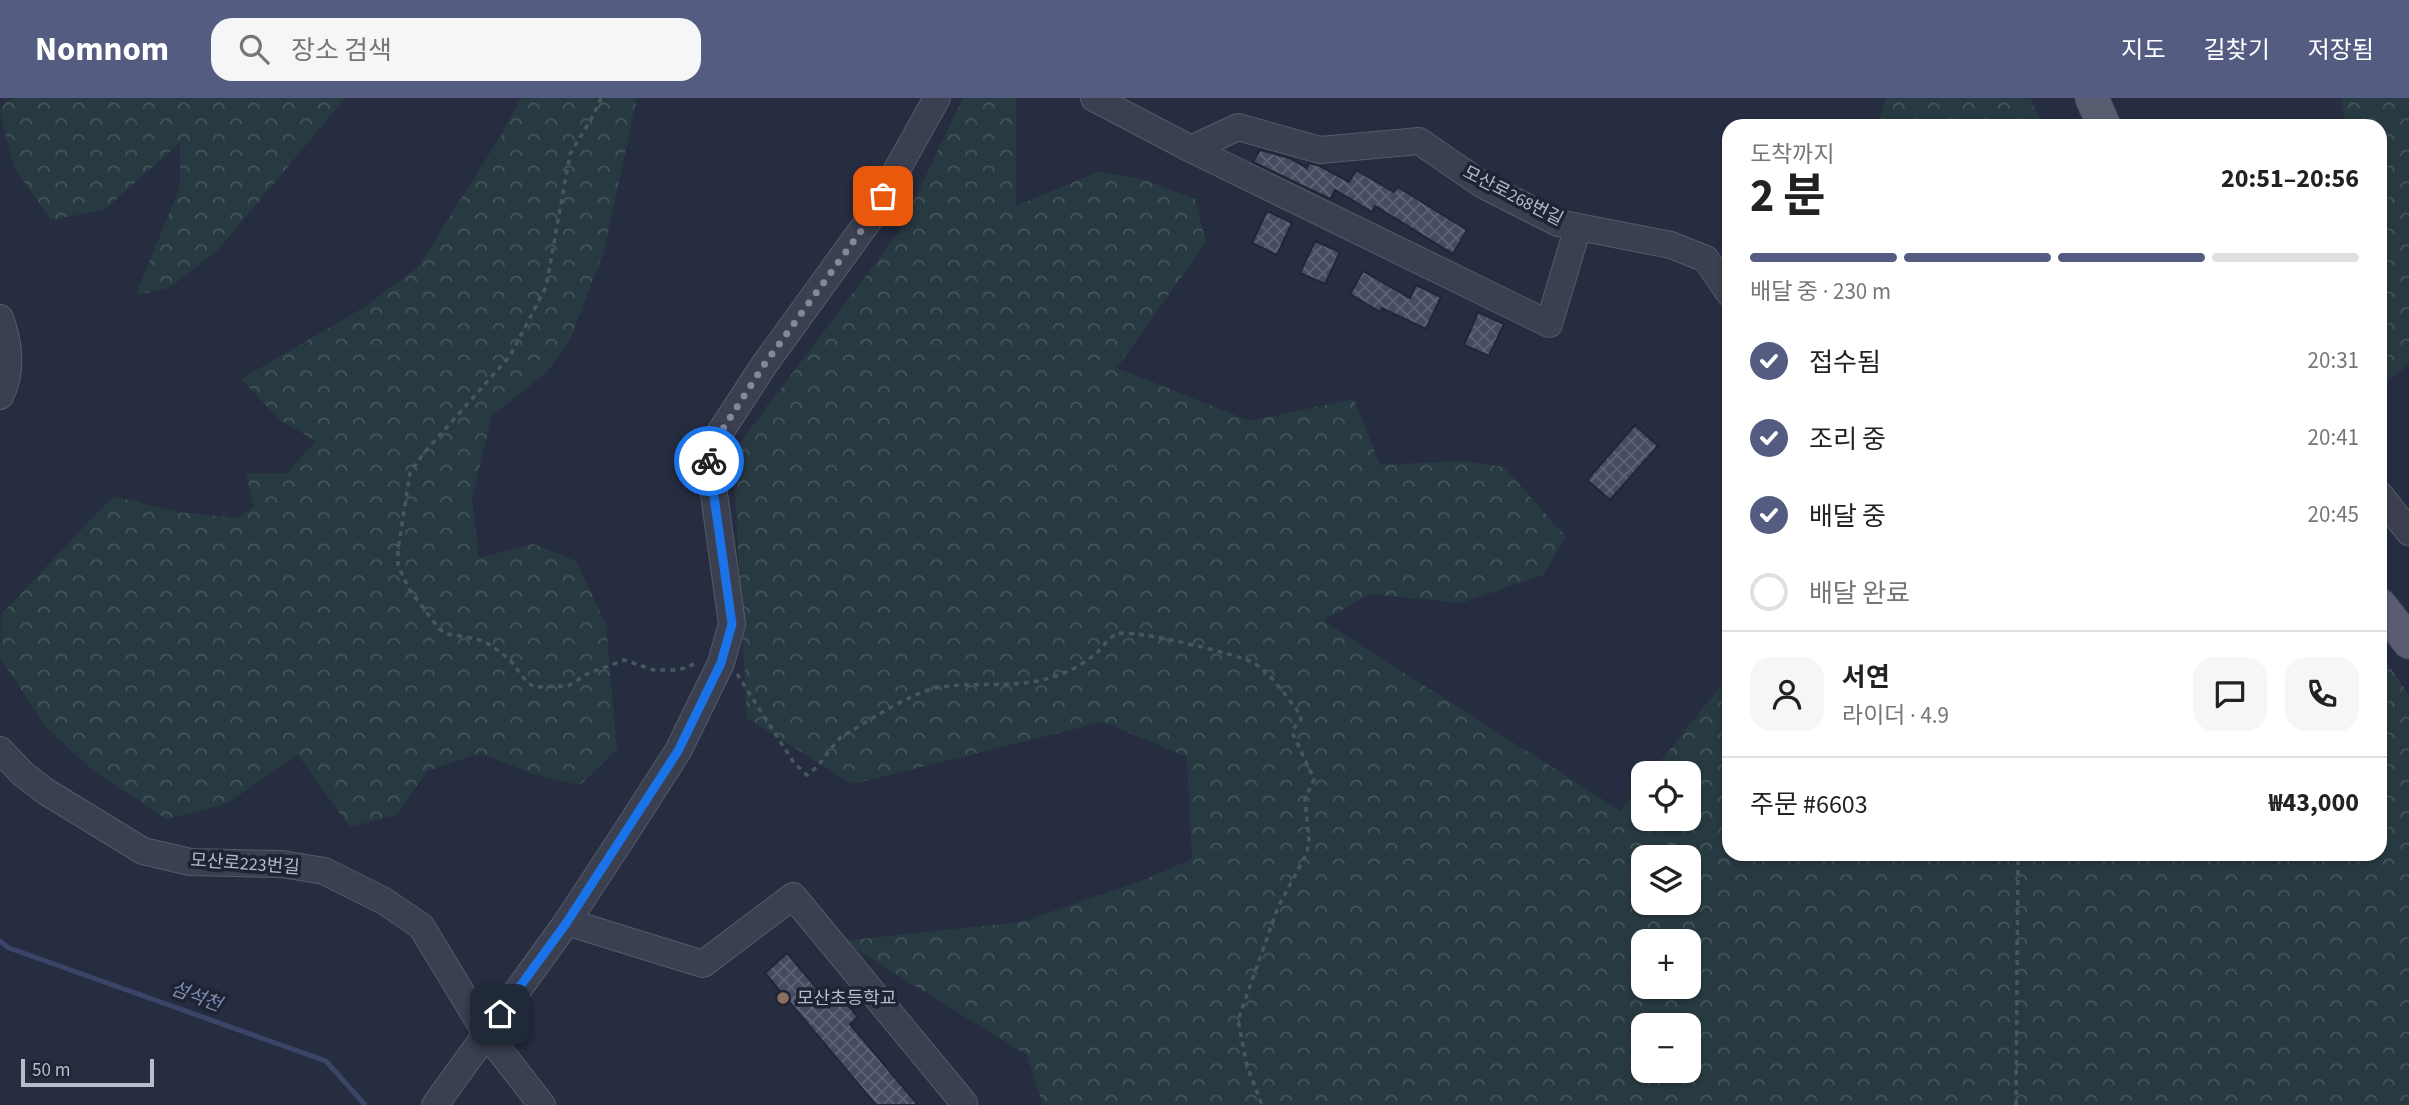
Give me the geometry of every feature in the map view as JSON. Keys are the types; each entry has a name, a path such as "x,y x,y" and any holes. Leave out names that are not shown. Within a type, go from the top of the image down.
{"main road":[{"path":"2092,98 2101,119"},
{"path":"2387,615 2409,642"}],"street":[{"path":"446,1101 486,1032 567,922 678,751 721,663 732,624 708,452 764,365 869,220 937,98"},
{"path":"1094,98 1191,149 1549,324 1578,227"},
{"name":"모산로268번길","path":"1191,149 1238,127 1320,150 1419,141 1483,185 1558,223 1671,245 1706,259 1722,283"},
{"path":"0,317 9,343 8,368 0,396"},
{"path":"2387,504 2409,532"},
{"name":"모산로223번길","path":"1,746 23,774 45,791 143,851 190,862 282,864 324,871 384,901 421,926 486,1032 542,1105"},
{"path":"567,922 703,964 793,896 964,1103"}],"path":[{"path":"601,98 570,154 546,287 521,340 510,356 422,454 410,473 398,565 408,589 439,629 448,634 477,639 491,645 509,659 534,687 568,685 587,674 624,660 654,670 686,668 701,661 721,663 733,668 794,763 807,775 841,737 921,693 943,687 1023,683 1046,679 1087,660 1113,636 1121,633 1147,635 1234,656 1252,663 1261,669 1299,713 1301,720 1293,729 1293,734 1314,779 1305,799 1309,839 1307,853 1278,906 1238,1020 1247,1066 1262,1105"},
{"path":"2016,1105 2018,861"}],"green space":[{"path":"11,98 345,98 218,250 169,288 136,295 180,186 180,143 104,210 51,220 14,167 0,114 0,108"},
{"path":"521,98 637,98 604,251 571,337 548,371 492,416 472,498 479,558 533,544 576,561 606,625 617,750 580,785 532,774 481,753 427,771 396,815 350,827 298,755 226,804 166,819 91,769 47,728 0,658 1,615 113,496 177,512 238,518 254,506 246,474 287,473 316,441 280,420 241,379 363,308 418,267 503,132"},
{"path":"963,98 1016,98 1016,206 1098,172 1142,179 1195,199 1206,242 1117,368 1250,421 1354,399 1380,465 1461,461 1504,467 1566,537 1543,575 1461,603 1370,594 1323,621 1621,811 1631,798 1631,831 1701,831 1701,761 1661,761 1722,685 1722,861 2387,861 2387,663 2409,695 2409,1105 1043,1105 1027,1055 842,941 1021,922 1139,882 1192,859 1187,757 1103,722 852,784 747,718 733,452 899,232"},
{"path":"1886,98 2030,98 2040,119 1880,119"},
{"path":"2341,98 2409,98 2409,364 2387,382 2387,119 2345,119"}],"building":[{"path":"1260,150 1289,158 1307,168 1309,163 1320,166 1349,182 1356,170 1394,192 1398,187 1467,230 1453,254 1375,206 1372,212 1335,190 1330,199 1253,162"},
{"path":"1267,211 1292,223 1277,255 1252,243"},
{"path":"1315,241 1340,252 1325,284 1300,273"},
{"path":"1363,271 1410,298 1416,285 1441,297 1426,329 1382,308 1380,312 1350,294"},
{"path":"1478,312 1504,324 1489,356 1464,345"},
{"path":"1635,425 1658,446 1610,500 1587,480"},
{"path":"787,953 825,998 835,990 858,1017 850,1024 918,1105 876,1105 765,973"}],"waterway":[{"name":"섬석천","path":"0,941 9,948 326,1061 365,1105"}],"way so far":[{"path":"709,461 708,452 764,365 869,220 883,196"}],"place":[{"name":"모산초등학교","path":"783,998"}],"route":[{"path":"500,1014 567,922 678,751 721,663 732,624 709,461"}]}
